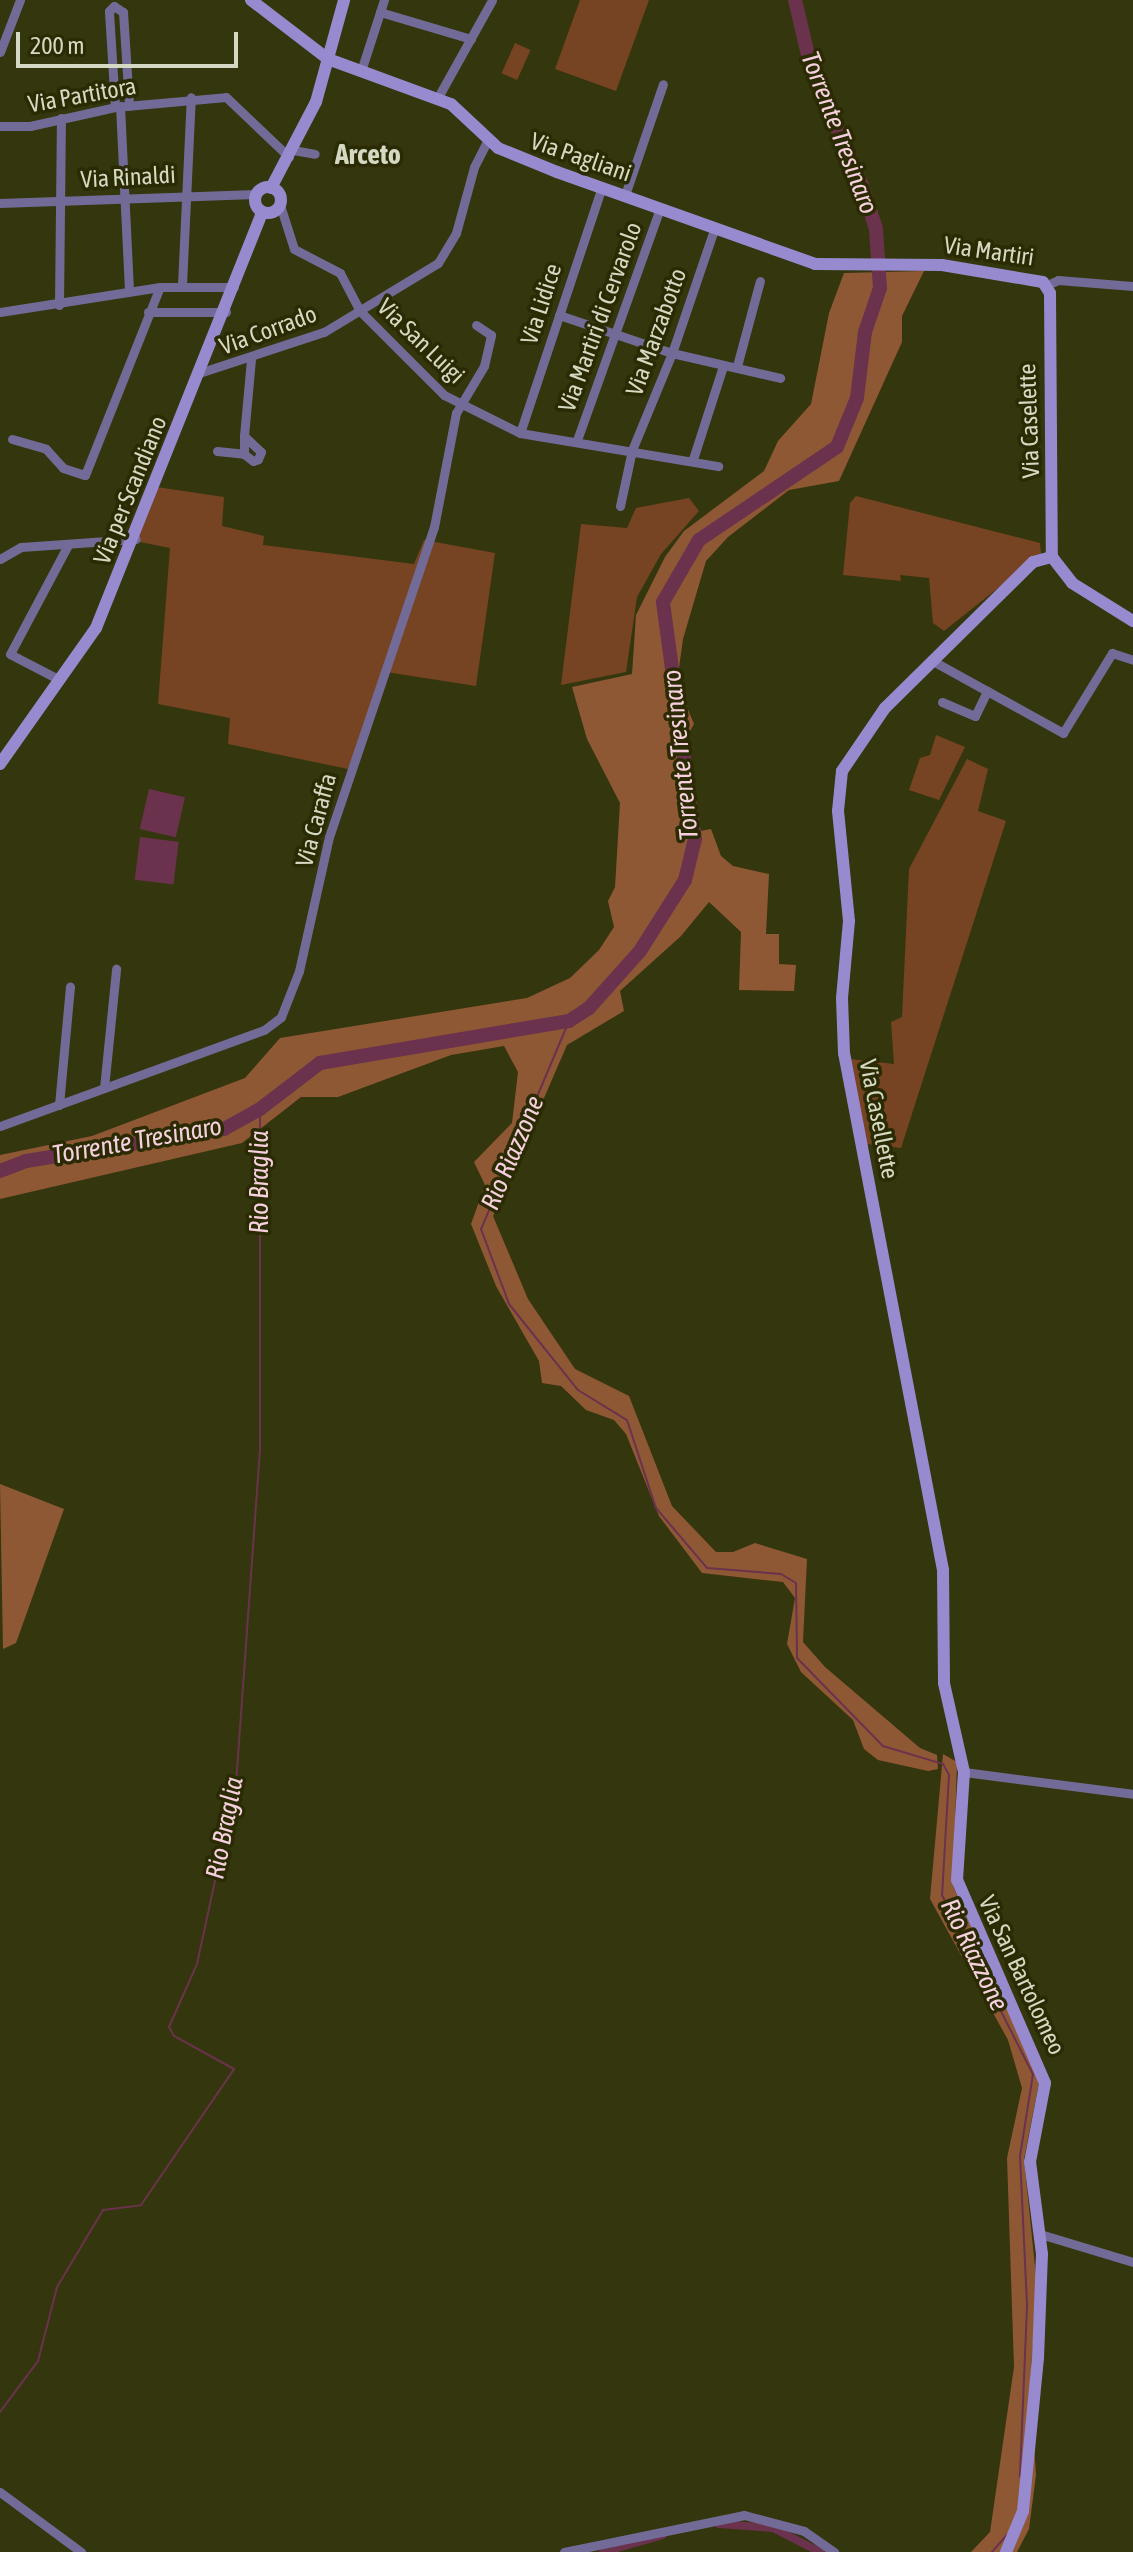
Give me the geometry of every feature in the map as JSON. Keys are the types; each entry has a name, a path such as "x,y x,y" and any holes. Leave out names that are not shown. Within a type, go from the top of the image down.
{"street":[{"path":"0,52 20,0"},
{"name":"Via Pagliani","path":"251,0 328,59 437,99 468,115 488,139 512,156 837,268"},
{"path":"271,188 278,193 281,210 264,212 256,203 257,194 271,188 316,102 344,0"},
{"path":"361,71 384,0"},
{"path":"437,99 492,0"},
{"path":"121,106 109,11 114,6 123,12 121,106 129,292"},
{"path":"380,12 471,39"},
{"path":"625,195 663,84"},
{"path":"182,285 190,194 191,97"},
{"name":"Via Partitora","path":"0,126 30,126 121,106 191,97 226,97 291,154"},
{"path":"59,305 61,118"},
{"name":"Via Corrado","path":"199,373 303,342 438,263 456,233 474,167 488,139"},
{"path":"291,154 315,154"},
{"name":"Via Lidice","path":"520,433 602,187"},
{"name":"Via Rinaldi","path":"0,203 257,194"},
{"name":"Via Martiri di Cervarolo","path":"577,440 660,208"},
{"name":"Via San Luigi","path":"281,210 294,249 340,273 360,311 424,378 463,406 520,433 693,459 718,466"},
{"name":"Via per Scandiano","path":"0,764 96,628 136,539 264,212"},
{"name":"Via Marzabotto","path":"620,506 632,450 672,353 715,227"},
{"name":"Via Martiri","path":"837,268 927,265 1025,275 1047,285 1058,280 1133,286"},
{"path":"737,366 760,281"},
{"name":"Via Caselette","path":"1047,285 1054,425 1052,557"},
{"path":"0,312 160,287 234,287"},
{"path":"12,439 46,449 63,468 85,475 160,287"},
{"path":"148,312 226,312"},
{"path":"559,315 672,353 780,378"},
{"name":"Via Caraffa","path":"0,1126 264,1030 287,1007 329,837 434,527 453,421 484,366 491,335 476,325"},
{"path":"244,454 251,359"},
{"path":"693,459 723,366"},
{"path":"217,451 244,454 253,461 260,456 244,436"},
{"path":"0,548 136,539"},
{"path":"60,680 10,654 68,545"},
{"path":"0,559 21,547"},
{"path":"1052,557 1072,583 1133,621"},
{"name":"Via Casellette","path":"964,1772 944,1683 943,1570 844,1053 842,998 849,921 839,845 842,771 885,708 931,660 1033,562 1052,557"},
{"path":"931,660 1063,733 1112,653 1133,660"},
{"path":"942,702 975,716 987,691"},
{"path":"104,1088 116,969"},
{"path":"59,1105 70,987"},
{"path":"964,1772 1133,1794"},
{"name":"Via San Bartolomeo","path":"964,1772 957,1880 1044,2077 1030,2162 1040,2234 1042,2300 1026,2493 1019,2527 1006,2552"},
{"path":"1040,2234 1133,2262"},
{"path":"0,2492 81,2552"},
{"path":"564,2552 744,2515 804,2531 834,2552"}],"shaded area":[{"path":"580,0 649,0 616,91 555,69"},
{"path":"515,43 531,50 517,80 502,73"},
{"path":"924,271 902,316 902,342 839,481 789,490 728,537 706,561 683,639 677,683 694,724 686,738 700,831 711,829 721,856 733,866 769,874 766,934 779,934 779,964 796,965 794,991 739,990 741,932 709,902 681,936 620,991 624,1011 567,1045 493,1216 528,1299 575,1369 629,1396 672,1506 716,1552 733,1552 755,1543 807,1559 803,1642 825,1667 920,1748 937,1755 938,1769 928,1771 878,1760 864,1749 853,1720 801,1672 787,1644 795,1598 783,1582 702,1573 659,1516 626,1434 614,1420 586,1410 561,1386 542,1383 539,1361 496,1286 471,1224 485,1185 474,1162 512,1123 518,1072 504,1046 451,1055 338,1097 301,1097 242,1143 0,1199 0,1155 92,1136 245,1078 280,1038 527,998 570,978 599,950 614,927 608,901 615,887 620,803 587,739 572,687 632,674 636,615 665,557 684,531 764,471 778,441 811,404 829,313 844,273"},
{"path":"150,486 224,497 222,526 264,536 263,545 414,564 424,540 495,553 476,686 386,672 348,769 228,744 230,718 158,704 170,548 130,540"},
{"path":"856,496 1040,543 1041,554 944,631 933,623 929,578 900,575 901,581 843,575 850,503"},
{"path":"689,498 699,511 661,554 637,597 626,672 561,685 581,524 627,528 636,508"},
{"path":"936,735 965,747 939,800 909,790 920,758 930,755"},
{"path":"967,759 988,769 978,811 1006,821 901,1148 867,1144 850,1059 894,1064 891,1022 902,1017 909,869"},
{"path":"149,789 185,797 176,837 140,829"},
{"path":"140,837 179,842 173,884 135,880"},
{"path":"0,1484 64,1509 16,1643 3,1649"},
{"path":"943,1754 957,1762 953,1886 1039,2082 1024,2159 1037,2286 1030,2384 1036,2475 1029,2529 1017,2552 971,2552 990,2532 1014,2367 1007,2158 1022,2088 1008,2040 930,1899"}],"waterway":[{"name":"Torrente Tresinaro","path":"0,1171 26,1161 224,1129 260,1109 320,1063 569,1021 589,1008 640,951 685,880 695,839 663,602 699,540 837,447 857,398 865,332 880,288 876,229 862,185 812,72 795,0"},
{"name":"Rio Riazzone","path":"569,1021 481,1229 509,1304 578,1390 627,1420 656,1508 707,1568 781,1574 796,1583 797,1658 883,1746 943,1764 949,1775 942,1895 1033,2074 1020,2156 1027,2307 1020,2477"},
{"name":"Rio Braglia","path":"0,2412 38,2361 57,2287 103,2210 141,2205 234,2069 174,2036 169,2027 197,1964 236,1784 260,1452 260,1109"},
{"path":"719,2524 773,2528 820,2552"},
{"path":"603,2552 663,2535"},
{"name":"Rio Riazzone","path":"992,2552 1007,2535"}],"district":[{"name":"Arceto","path":"368,154"}]}
